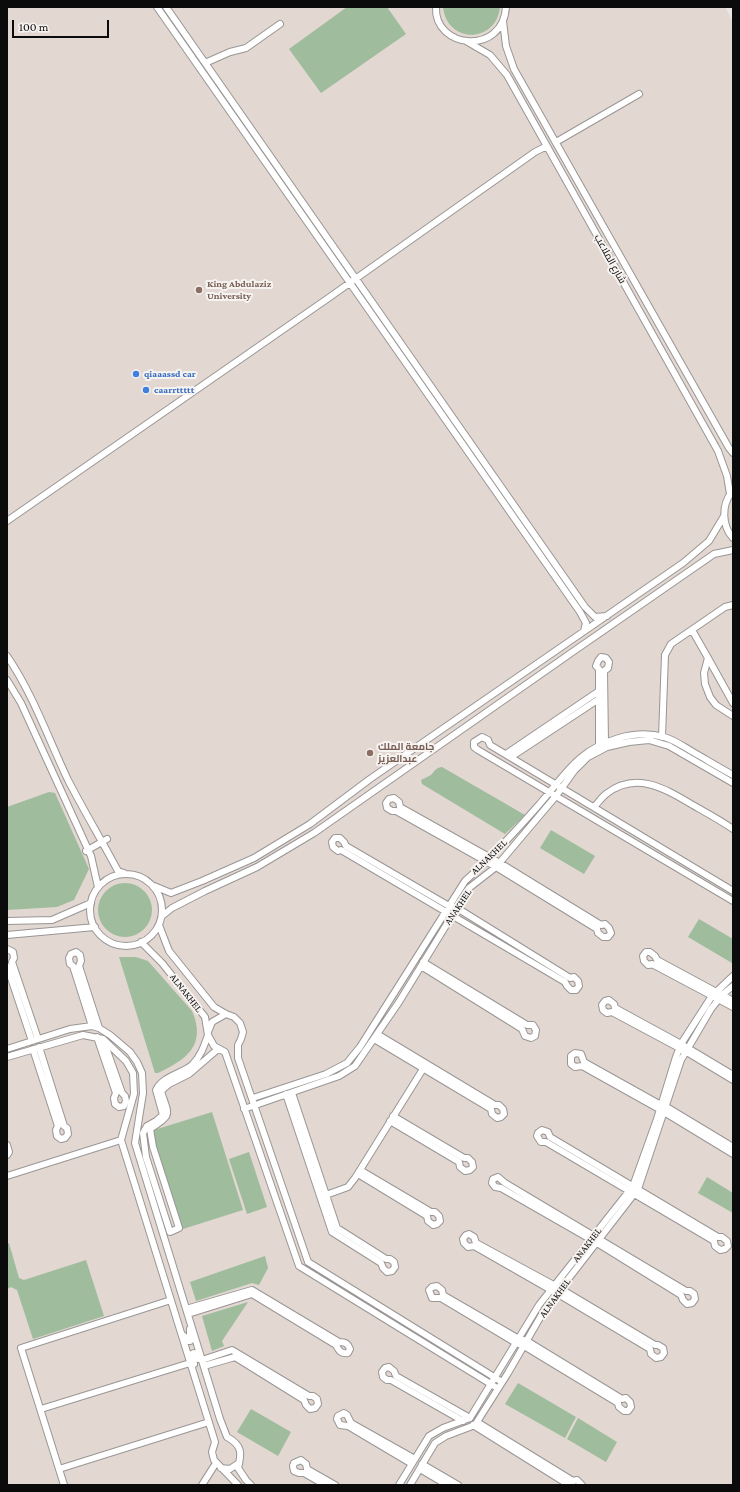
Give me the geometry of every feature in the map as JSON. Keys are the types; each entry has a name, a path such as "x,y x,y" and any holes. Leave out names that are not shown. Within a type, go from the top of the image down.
{"street":[{"path":"157,7 585,607 595,617 607,616"},
{"path":"166,7 580,612 586,623 584,631"},
{"name":"شارع الملاعب","path":"436,7 439,21 445,31 455,38 466,42 490,55 507,75 718,451 732,492"},
{"path":"466,42 488,38 497,30 503,21 506,7"},
{"name":"شارع الملاعب","path":"503,21 506,46 514,69 733,453"},
{"path":"205,63 230,52 246,48 280,24"},
{"path":"556,142 639,94"},
{"path":"7,521 327,300 353,280 535,152 547,146"},
{"path":"732,492 725,504 724,516 726,526 733,538"},
{"path":"154,886 161,900 162,916 159,925 152,936 141,942 129,945 116,944 108,940 95,927 92,920 91,903 98,887 105,880 114,875 124,874 140,876 154,886 171,893 254,858 310,824 370,779 683,563 708,540 724,516"},
{"path":"162,916 172,908 257,867 314,833 577,648 714,554 733,550"},
{"path":"662,737 665,655 671,644 725,607 733,605"},
{"path":"692,630 733,703"},
{"path":"7,656 17,671 69,780 105,840 118,871 124,874"},
{"path":"601,657 606,658 609,662 608,668 604,671 602,743 599,699 599,669 596,666 601,657"},
{"path":"708,658 704,678 710,697 716,705 733,716"},
{"path":"7,680 21,703 86,850 91,856 98,887"},
{"path":"508,756 599,691"},
{"path":"508,756 599,699"},
{"name":"ALNAKHEL","path":"253,1098 326,1074 347,1064 360,1047 464,881 488,860 550,792 559,786 572,765 585,753 602,743 627,736 649,734 672,739 733,775"},
{"path":"733,891 490,745 488,740 482,737 474,742 474,747 478,750 733,901"},
{"name":"ANAKHEL","path":"244,1109 339,1076 355,1066 376,1037 469,888 498,865 556,796 559,786 588,757 607,747 629,742 649,740 669,746 733,783"},
{"path":"594,807 606,794 622,786 638,782 652,784 667,789 733,829"},
{"path":"488,860 400,807 399,802 394,798 389,799 386,803 387,808 392,811 396,811 488,860 498,865 601,925 605,924 609,928 610,933 608,937 603,938 598,934 597,929 498,865"},
{"path":"335,838 340,838 346,846 449,906 457,908 570,978 574,977 578,981 579,986 576,990 571,990 565,982 452,914 445,912 341,850 338,851 333,847 332,842 335,838"},
{"path":"86,850 105,840"},
{"path":"7,920 52,920 91,903"},
{"path":"159,925 169,951 214,1007 234,1017 240,1023 243,1032 238,1045 238,1058 253,1098 308,1262 502,1382"},
{"path":"7,935 95,927"},
{"name":"ALNAKHEL","path":"141,942 162,963 205,1017 208,1033 214,1046 218,1049"},
{"path":"7,950 13,952 14,958 12,962 35,1040"},
{"path":"76,952 80,955 81,961 79,966 95,1027 73,966 70,964 69,958 71,954 76,952"},
{"path":"714,994 657,960 650,952 646,952 643,956 644,961 648,965 652,964 714,994 733,1001"},
{"path":"422,964 527,1025 533,1026 536,1030 535,1036 531,1038 525,1036 522,1029 422,964"},
{"path":"7,966 35,1040"},
{"path":"683,1048 714,994 733,976"},
{"name":"ALNAKHEL","path":"475,1424 502,1382 545,1309 633,1190 681,1060 683,1048 711,1008 721,996 733,986"},
{"path":"721,996 733,1007"},
{"path":"733,1075 683,1048 612,1012 607,1013 603,1010 602,1005 605,1001 610,1000 614,1004 615,1008 683,1048 733,1080"},
{"path":"226,1014 212,1022 202,1052 191,1065 160,1083 156,1090 163,1115 147,1126 143,1134 146,1157 170,1232 179,1228 153,1147 150,1130 167,1117 168,1111 162,1091 169,1084 189,1074 218,1049 225,1052 238,1045"},
{"path":"7,1049 70,1029 95,1027 110,1035 130,1052 137,1062 142,1073 143,1093 135,1143 220,1420 227,1437 234,1441 239,1447 241,1456 238,1468 251,1485"},
{"path":"7,1057 83,1035 100,1038 126,1061 133,1073 134,1094 121,1140 215,1442 212,1452 214,1460 238,1485"},
{"path":"376,1037 495,1106 499,1105 503,1109 504,1114 501,1118 497,1118 492,1114 491,1109 423,1069 376,1037"},
{"path":"100,1038 122,1093 125,1096 126,1101 124,1106 119,1107 115,1104 114,1098 116,1093 100,1038"},
{"path":"36,1048 64,1126 67,1128 68,1134 65,1138 61,1139 57,1136 56,1130 58,1126 36,1048"},
{"path":"225,1052 298,1266 498,1388"},
{"path":"733,1147 662,1108 582,1066 575,1067 571,1064 571,1056 575,1053 581,1054 584,1062 662,1108 733,1154"},
{"path":"326,1195 348,1187 359,1172 423,1069"},
{"path":"289,1094 326,1195 336,1228 386,1259 390,1259 394,1262 395,1267 392,1271 387,1272 381,1263 332,1232 289,1094"},
{"path":"392,1119 464,1158 468,1158 472,1162 473,1167 470,1170 465,1171 460,1167 459,1162 392,1119"},
{"path":"633,1190 550,1138 550,1133 546,1130 538,1132 537,1136 541,1142 546,1142 633,1190 718,1237 722,1237 727,1241 728,1246 725,1249 720,1250 715,1246 714,1241 633,1190"},
{"path":"7,1176 121,1140"},
{"path":"7,1145 9,1152 7,1155"},
{"path":"359,1172 431,1212 435,1212 439,1216 440,1221 437,1224 432,1225 428,1221 427,1216 359,1172"},
{"path":"595,1240 505,1183 498,1177 492,1179 492,1183 495,1187 501,1188 595,1240 686,1291 690,1291 694,1294 695,1299 692,1303 687,1304 681,1295 595,1240"},
{"path":"552,1288 476,1243 475,1238 472,1235 469,1234 464,1237 464,1242 468,1247 474,1246 552,1288 559,1291 655,1345 658,1345 663,1348 664,1353 661,1357 656,1358 651,1354 650,1349 559,1291"},
{"name":"ANAKHEL","path":"470,1418 539,1305 552,1288 595,1240"},
{"path":"518,1341 443,1295 440,1287 432,1287 429,1290 432,1298 441,1298 518,1341 525,1344 622,1399 626,1398 630,1402 631,1407 628,1411 624,1411 619,1407 618,1403 525,1344"},
{"path":"252,1290 339,1342 344,1342 349,1345 350,1350 348,1353 344,1353 339,1350 336,1345 252,1294 187,1311 252,1290"},
{"path":"64,1485 21,1348 171,1300"},
{"path":"178,1324 187,1341 190,1340 189,1332 191,1324"},
{"path":"192,1366 194,1362 192,1354 194,1353 196,1354 201,1370 204,1366 232,1350 309,1396 313,1396 317,1400 318,1404 315,1408 310,1409 304,1400 235,1357 204,1366"},
{"path":"40,1409 192,1366"},
{"path":"463,1421 391,1380 387,1380 383,1377 382,1372 384,1368 389,1367 394,1371 396,1376 470,1418"},
{"path":"344,1413 351,1422 414,1462 348,1426 340,1425 337,1419 338,1416 344,1413"},
{"path":"399,1485 429,1436 443,1428 470,1418"},
{"path":"59,1469 209,1422"},
{"path":"410,1485 435,1443 446,1436 475,1424"},
{"path":"475,1424 569,1485"},
{"path":"475,1424 573,1480 577,1480 582,1485"},
{"path":"215,1442 221,1438 227,1437"},
{"path":"325,1485 304,1473 294,1471 294,1463 301,1460 306,1464 307,1469 335,1485"},
{"path":"202,1485 216,1463"},
{"path":"221,1468 230,1469 239,1463"},
{"path":"421,1466 447,1485"},
{"path":"421,1466 458,1485"}],"shaded area":[{"name":"جامعة الملك عبدالعزيز","path":"7,7 725,7 733,22 733,1485 7,1485"}],"green space":[{"path":"347,7 387,7 406,34 321,93 289,49"},
{"path":"443,7 500,7 497,19 490,28 481,33 472,35 462,33 453,28 446,19"},
{"path":"442,767 525,815 505,834 422,784 421,780 431,775 436,769"},
{"path":"49,792 55,793 89,869 74,900 57,907 7,910 7,807"},
{"path":"551,830 595,856 584,874 540,848"},
{"path":"120,883 130,883 140,887 148,895 152,905 152,915 148,925 140,933 130,937 120,937 110,933 102,925 98,915 98,905 102,895 110,887"},
{"path":"699,919 733,939 732,963 688,937"},
{"path":"119,957 136,957 148,961 192,1011 196,1023 197,1033 191,1050 177,1063 158,1073 155,1073"},
{"path":"212,1112 243,1210 183,1229 151,1131"},
{"path":"249,1152 267,1207 247,1214 229,1159"},
{"path":"707,1177 733,1193 733,1213 698,1193"},
{"path":"9,1243 19,1278 24,1280 86,1260 104,1316 33,1339 17,1290 11,1287 7,1289 7,1244"},
{"path":"265,1256 268,1268 259,1285 252,1283 196,1301 190,1282"},
{"path":"248,1302 222,1341 224,1346 212,1351 202,1316"},
{"path":"518,1383 576,1417 565,1438 505,1404"},
{"path":"251,1409 291,1432 278,1456 237,1432"},
{"path":"578,1418 617,1442 606,1462 567,1439"}],"place":[{"name":"King Abdulaziz University","path":"199,290"},
{"name":"qiaaassd car","path":"136,374"},
{"name":"caarrttttt","path":"146,390"},
{"name":"جامعة الملك عبدالعزيز","path":"370,753"}]}
